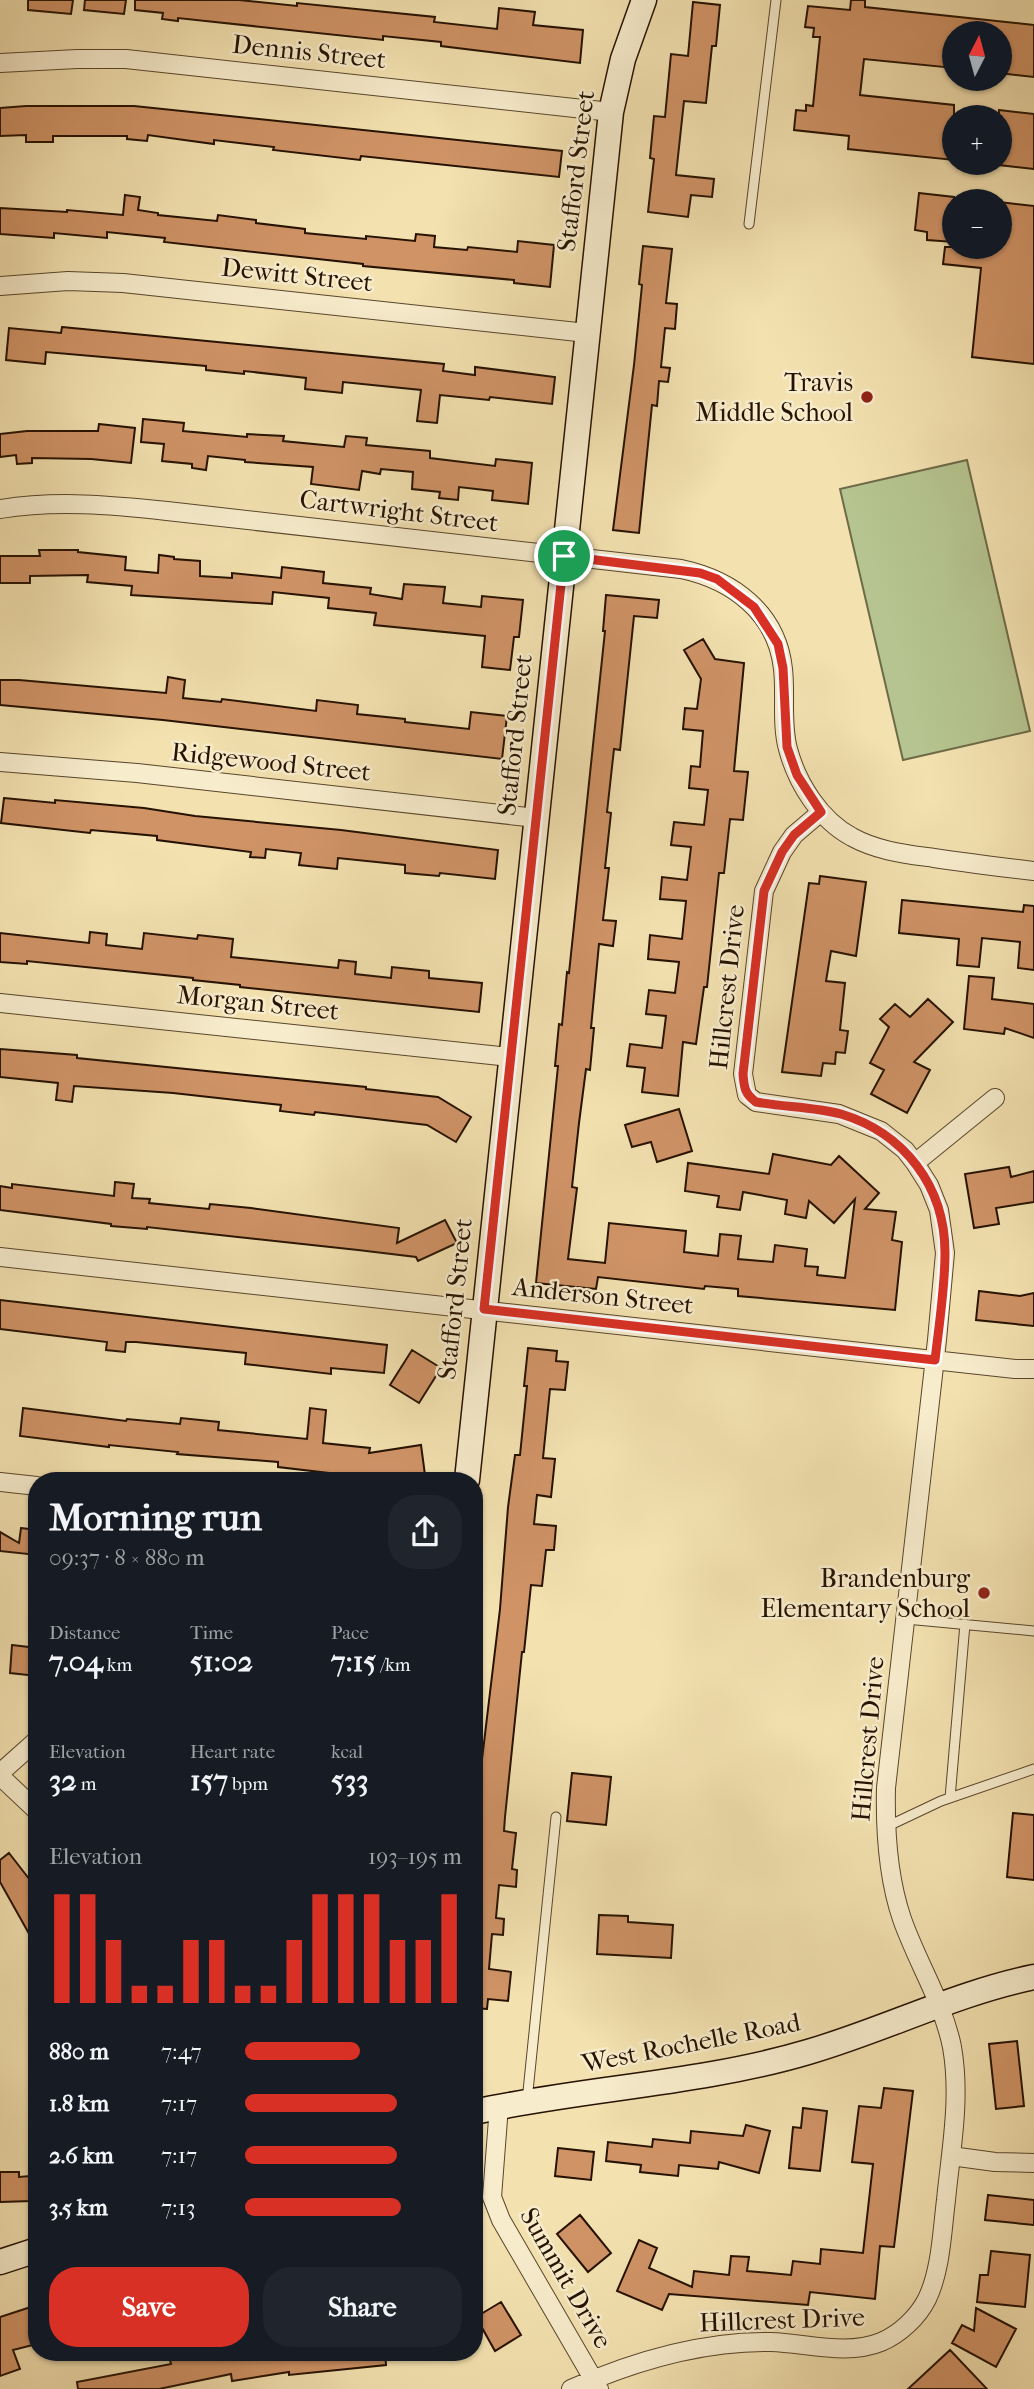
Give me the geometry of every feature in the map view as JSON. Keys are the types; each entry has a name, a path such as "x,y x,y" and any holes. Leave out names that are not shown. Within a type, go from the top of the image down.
{"street":[{"name":"Stafford Street","path":"468,1472 611,112 620,71 644,0"},
{"name":"Dennis Street","path":"0,63 126,59 611,112"},
{"name":"Dewitt Street","path":"0,286 68,281 123,283 587,333"},
{"name":"Cartwright Street","path":"0,509 83,503 700,573 717,579 754,607 778,644 783,668 787,747 797,775 821,812 850,836 892,852 1034,871"},
{"name":"Ridgewood Street","path":"0,762 137,773 536,818"},
{"name":"Hillcrest Drive","path":"571,2389 596,2384 635,2363 690,2349 769,2342 844,2348 881,2342 900,2331 914,2318 927,2299 942,2233 957,2100 954,2066 951,2045 939,2006 902,1918 893,1883 886,1827 886,1788 945,1252 939,1210 929,1185 915,1163 905,1150 881,1131 839,1114 756,1102 747,1096 744,1089 743,1074 764,891 782,852 794,835 821,812"},
{"name":"Morgan Street","path":"0,1003 510,1057"},
{"path":"915,1163 995,1098"},
{"name":"Anderson Street","path":"0,1257 1034,1369"},
{"path":"0,1482 28,1485"},
{"path":"28,1748 0,1774 28,1802"},
{"name":"West Rochelle Road","path":"483,2110 746,2068 808,2052 989,1989 1034,1977"},
{"name":"Summit Drive","path":"499,2106 492,2197 501,2220 596,2384"},
{"path":"951,2156 995,2162 1034,2162"},
{"path":"0,2262 28,2253"}],"lane":[{"path":"749,224 776,0"},
{"path":"906,1619 1034,1631"},
{"path":"950,1798 965,1624"},
{"path":"886,1827 950,1798 1034,1769"},
{"path":"527,2102 556,1817"}],"green space":[{"path":"967,460 1030,731 903,760 840,489"}],"building":[{"path":"28,0 73,0 71,14 28,10"},
{"path":"85,0 126,0 124,14 84,10"},
{"path":"135,0 239,0 297,6 297,3 435,17 434,22 497,29 499,8 535,12 533,25 583,30 580,63 441,46 441,42 383,36 383,40 178,18 178,21 162,19 163,13 135,10"},
{"path":"851,0 865,0 865,7 996,21 942,21 942,67 864,59 860,95 954,105 942,105 942,159 848,149 849,136 794,130 796,110 806,111 806,105 813,106 820,37 813,37 814,28 805,27 808,6 850,10"},
{"path":"693,2 720,5 716,46 712,46 706,103 684,101 676,175 714,179 712,197 691,195 688,217 648,212 654,159 650,158 654,116 665,117 671,54 688,56"},
{"path":"1012,23 1034,25 1034,77 1012,74"},
{"path":"134,106 562,151 559,177 361,156 360,160 273,150 274,147 214,140 214,144 148,135 147,141 127,139 127,136 53,136 53,142 26,142 26,135 0,136 0,108"},
{"path":"1012,111 1034,114 1034,169 1012,166"},
{"path":"919,193 942,196 942,241 927,240 927,232 915,230"},
{"path":"125,195 140,197 138,210 158,215 217,221 218,215 305,229 305,233 415,241 416,234 435,236 434,247 467,250 468,247 517,252 518,241 554,245 550,287 514,283 514,280 363,266 164,242 165,238 107,232 107,238 54,233 54,238 0,234 0,208 123,215"},
{"path":"1012,203 1034,206 1034,364 972,357 981,268 943,264 944,259 1012,259"},
{"path":"643,246 672,249 666,303 677,304 675,329 665,328 661,367 670,368 668,382 659,381 657,406 652,405 639,533 613,530 634,365"},
{"path":"62,327 444,364 443,371 475,375 475,367 555,377 552,404 440,395 437,423 417,421 421,390 343,382 342,393 305,389 306,378 244,371 244,374 206,370 206,366 46,352 45,364 6,360 9,328 61,333"},
{"path":"143,419 184,423 183,431 247,437 247,434 284,436 283,441 344,447 346,436 367,438 366,445 430,451 430,458 495,466 496,459 532,463 528,504 492,500 493,491 459,487 458,500 439,498 440,492 412,489 413,472 381,469 380,474 362,471 359,490 311,484 313,467 245,462 208,456 206,470 192,468 192,464 162,461 164,444 141,442"},
{"path":"99,424 135,428 131,463 32,458 32,463 17,464 16,455 0,457 0,434 27,431 98,431"},
{"path":"39,550 78,550 126,557 125,570 158,573 159,555 200,561 200,576 232,578 232,573 281,578 282,567 324,572 323,583 371,588 370,594 402,599 404,584 445,587 443,603 481,607 482,596 523,600 519,637 514,637 510,670 482,667 485,636 374,625 376,613 328,608 329,598 273,592 272,604 131,595 132,586 87,582 88,575 30,576 30,583 0,583 0,556 40,556"},
{"path":"606,595 659,600 657,618 634,616 620,750 614,749 607,812 611,813 605,868 609,868 603,920 616,921 613,946 599,944 590,1070 586,1069 579,1123 572,1187 577,1188 568,1259 605,1263 609,1223 686,1231 684,1252 718,1256 720,1234 741,1236 738,1259 773,1262 775,1245 807,1249 805,1266 818,1267 817,1275 845,1278 855,1199 834,1223 809,1201 806,1218 785,1214 787,1200 743,1192 740,1210 717,1207 719,1196 685,1191 688,1163 769,1174 773,1154 831,1165 839,1156 879,1193 865,1209 896,1212 892,1240 902,1242 895,1310 738,1296 738,1289 705,1286 704,1289 598,1277 596,1289 536,1283 558,1066 555,1066 559,1024 562,1025 567,972 569,973 605,631"},
{"path":"703,639 715,659 744,663 734,771 748,772 743,820 730,819 724,873 719,873 707,987 704,987 696,1044 683,1042 678,1096 642,1092 645,1068 627,1066 630,1044 662,1048 666,1016 646,1014 649,990 675,993 679,962 648,959 650,935 682,939 686,901 660,899 662,877 687,880 691,847 671,845 674,822 704,825 708,790 689,788 691,766 700,767 703,731 683,729 685,708 697,709 701,679 684,650"},
{"path":"168,677 185,680 183,698 221,702 222,699 316,711 317,700 358,705 357,714 469,729 471,712 507,716 502,759 163,720 0,705 0,680 166,693"},
{"path":"4,798 144,808 498,850 495,879 440,873 439,876 405,873 405,865 338,858 337,869 299,865 301,853 266,849 265,858 250,857 251,852 157,840 157,836 91,830 90,833 1,823"},
{"path":"820,876 866,882 856,956 831,951 826,981 845,983 840,1030 848,1031 845,1053 836,1052 835,1064 823,1063 821,1076 782,1072 809,883 819,884"},
{"path":"902,900 1023,912 1024,905 1034,906 1034,970 1018,968 1020,942 982,938 979,967 957,965 959,939 899,933"},
{"path":"90,932 107,934 106,945 142,949 144,933 197,939 198,935 233,939 231,957 338,968 339,960 356,962 355,974 391,978 392,967 429,971 429,978 482,983 479,1012 240,987 193,978 27,961 27,964 0,962 0,933 89,943"},
{"path":"969,976 994,978 992,999 1034,1004 1034,1038 1005,1028 1004,1034 964,1029"},
{"path":"928,999 953,1022 914,1062 930,1070 907,1113 871,1094 884,1070 870,1063 889,1027 880,1019 895,1004 910,1017"},
{"path":"0,1049 77,1055 77,1058 366,1087 438,1097 471,1117 456,1142 427,1125 315,1112 314,1115 280,1111 281,1105 173,1093 74,1086 72,1102 56,1100 58,1083 0,1077"},
{"path":"679,1109 692,1151 657,1162 651,1142 632,1147 625,1125"},
{"path":"1009,1167 1011,1177 1034,1171 1034,1202 996,1208 999,1224 974,1228 965,1174"},
{"path":"115,1182 134,1184 132,1198 150,1199 149,1203 209,1209 210,1204 251,1208 399,1228 397,1243 445,1220 457,1243 418,1261 416,1257 147,1227 111,1226 0,1210 0,1186 12,1188 12,1184 114,1196"},
{"path":"979,1291 1020,1296 1034,1293 1034,1326 976,1320"},
{"path":"0,1300 387,1345 384,1373 331,1368 331,1374 245,1364 246,1353 136,1342 126,1342 125,1352 106,1350 107,1342 0,1329"},
{"path":"528,1348 557,1351 556,1361 568,1362 565,1390 550,1389 543,1458 555,1459 551,1497 537,1495 534,1524 556,1526 554,1550 546,1550 542,1586 531,1585 522,1652 504,1831 516,1833 512,1869 517,1870 516,1887 499,1885 496,1918 504,1919 503,1935 492,1934 489,1969 511,1972 508,2001 488,1999 487,2009 483,2009 483,1751 500,1609 508,1507 515,1455 520,1455 527,1386 524,1386"},
{"path":"412,1350 441,1368 419,1403 390,1385"},
{"path":"23,1408 126,1421 180,1424 181,1418 219,1422 218,1430 307,1439 310,1408 326,1410 323,1443 370,1448 369,1453 421,1445 425,1472 321,1472 278,1467 278,1462 177,1454 178,1452 20,1436"},
{"path":"21,1528 28,1529 28,1554 0,1551 0,1532 19,1543"},
{"path":"12,1645 28,1647 28,1675 10,1673"},
{"path":"572,1773 611,1777 606,1825 567,1821"},
{"path":"1013,1813 1034,1815 1034,1880 1007,1877"},
{"path":"9,1853 28,1877 28,1932 0,1882 0,1860"},
{"path":"599,1915 628,1916 628,1922 673,1925 671,1958 597,1954"},
{"path":"1017,2041 1024,2106 996,2109 989,2044"},
{"path":"884,2088 913,2091 894,2247 880,2246 875,2299 810,2292 808,2305 669,2294 662,2310 617,2291 639,2240 657,2248 649,2268 692,2287 694,2271 729,2275 731,2256 749,2257 747,2271 791,2275 793,2261 820,2264 821,2249 863,2253 873,2164 852,2162 859,2106 881,2108"},
{"path":"803,2108 827,2111 820,2171 789,2168 793,2127 801,2128"},
{"path":"746,2125 770,2131 759,2173 719,2162 718,2169 679,2165 678,2176 640,2172 641,2165 606,2161 608,2142 652,2147 653,2139 690,2143 691,2131 743,2136"},
{"path":"558,2148 594,2152 591,2180 555,2176"},
{"path":"0,2172 19,2172 19,2177 28,2176 28,2201 0,2202"},
{"path":"988,2195 1034,2200 1034,2225 985,2220"},
{"path":"580,2215 611,2253 588,2272 557,2234"},
{"path":"991,2251 1030,2255 1025,2307 977,2302 980,2275 988,2275"},
{"path":"501,2302 521,2335 495,2351 483,2330 483,2313"},
{"path":"28,2308 28,2346 13,2350 20,2369 0,2376 0,2317"},
{"path":"976,2308 1016,2329 996,2367 952,2343 962,2325 974,2331"},
{"path":"950,2350 987,2389 908,2389"},
{"path":"170,2361 386,2361 386,2365 289,2375 289,2372 232,2381 231,2374 159,2389 78,2389 77,2382 171,2364"}],"place":[{"name":"Travis Middle School","path":"867,397"},
{"name":"Brandenburg Elementary School","path":"984,1593"}],"route":[{"path":"564,556 681,569 717,579 754,607 778,644 783,668 787,747 797,775 821,812 794,835 772,870 764,891 743,1074 744,1089 747,1096 756,1102 839,1114 857,1120 881,1131 905,1150 915,1163 929,1185 939,1210 945,1252 935,1360 484,1309 564,556"}]}
